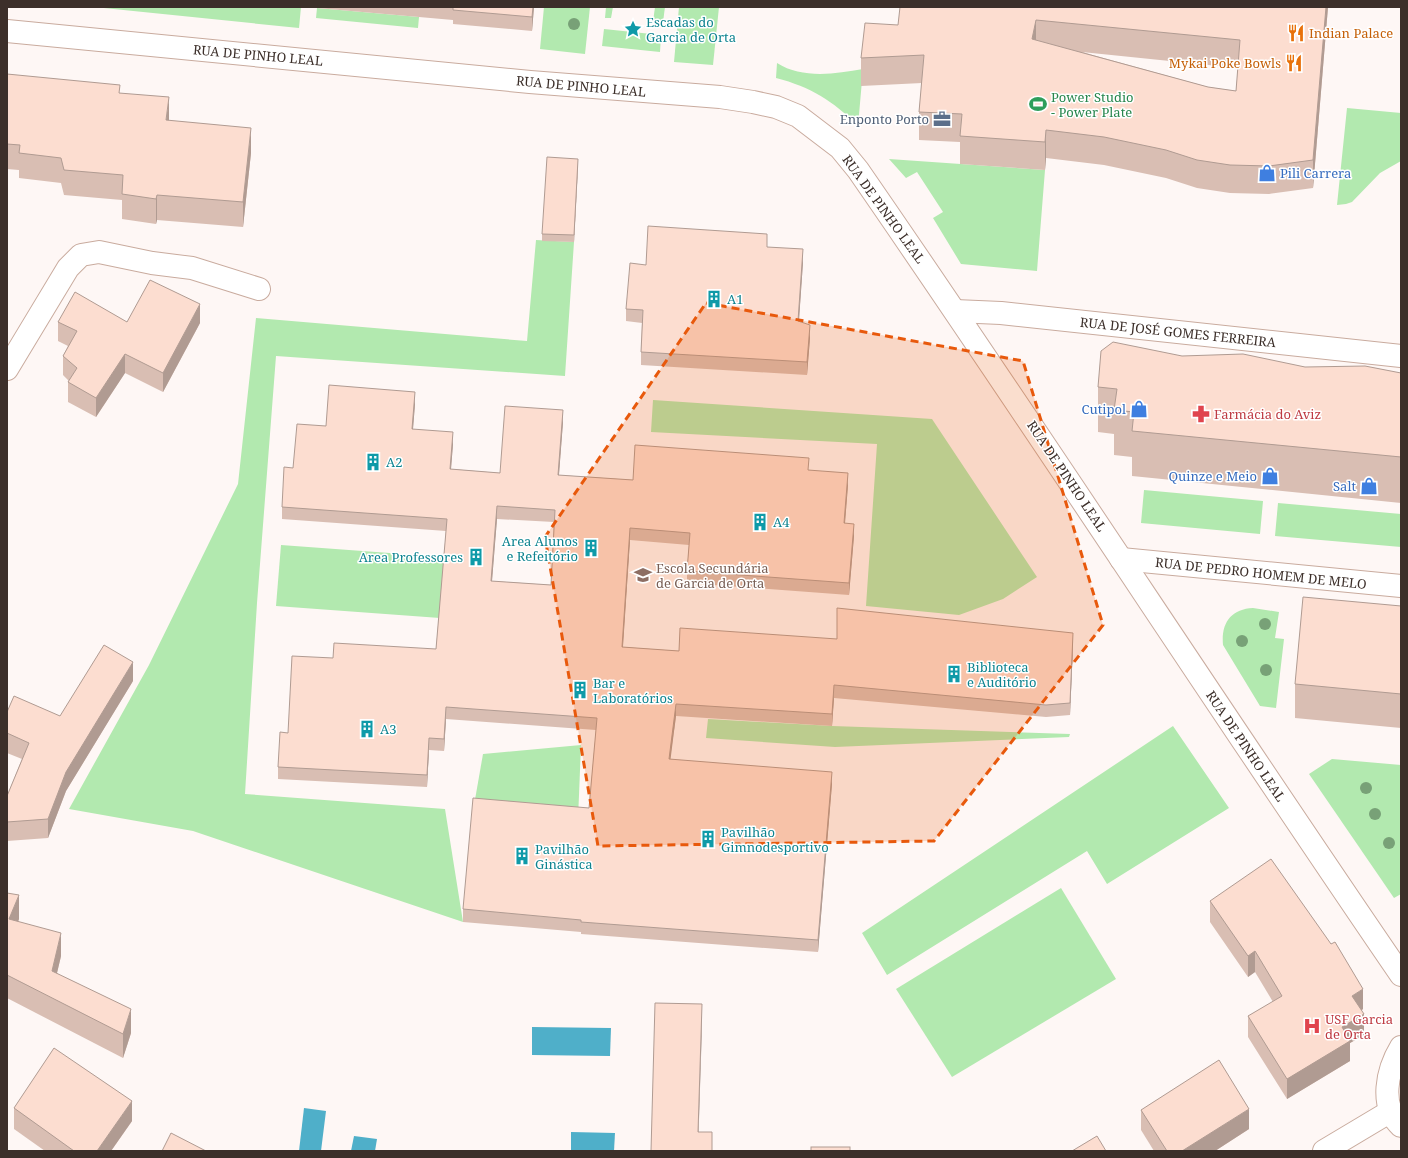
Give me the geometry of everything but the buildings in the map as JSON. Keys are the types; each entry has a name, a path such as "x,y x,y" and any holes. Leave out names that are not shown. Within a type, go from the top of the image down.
{"street":[{"name":"RUA DE PINHO LEAL","path":"7,32 522,81 720,97 776,107 798,116 840,148 858,170 956,311 1401,975"},
{"path":"7,369 68,268 80,255 99,252 152,263 192,268 259,288"},
{"name":"RUA DE JOSÉ GOMES FERREIRA","path":"956,311 1001,313 1401,356"},
{"name":"RUA DE PEDRO HOMEM DE MELO","path":"1121,559 1401,586"},
{"path":"1324,1151 1396,1119 1387,1096 1391,1068 1401,1047"}],"highlighted area":[{"path":"706,303 1023,361 1103,625 934,841 598,846 545,537"}],"green space":[{"path":"94,7 301,7 299,28"},
{"path":"544,7 590,7 585,54 540,49"},
{"path":"606,7 613,7 611,18 605,18"},
{"path":"655,7 665,7 663,22 653,22"},
{"path":"679,7 719,7 713,65 674,62"},
{"path":"317,8 419,17 418,28 316,18"},
{"path":"604,29 661,35 660,52 602,46"},
{"path":"777,63 797,71 819,74 830,74 863,69 858,126 840,109 821,96 800,86 776,78"},
{"path":"1347,108 1401,113 1401,161 1380,173 1352,202 1337,205"},
{"path":"889,159 1045,170 1037,271 961,264 933,218 943,212 917,172 906,178"},
{"path":"536,240 574,242 565,376 276,356 257,603 245,794 445,809 463,922 193,831 69,809 149,665 238,484 256,318 527,341"},
{"path":"653,400 932,419 1037,577 1003,599 959,615 866,606 877,444 651,432"},
{"path":"1144,490 1263,501 1260,534 1141,523"},
{"path":"1278,503 1401,514 1401,547 1275,536"},
{"path":"281,545 444,557 440,618 276,606"},
{"path":"1253,608 1279,612 1275,638 1284,639 1276,708 1260,706 1223,645 1224,630 1233,614 1245,609"},
{"path":"708,719 832,726 1070,734 1069,737 835,747 706,738"},
{"path":"1173,726 1229,808 1107,884 1087,851 887,975 862,933"},
{"path":"581,745 578,820 473,811 483,754"},
{"path":"1332,759 1401,765 1401,894 1394,898 1309,774"},
{"path":"1061,888 1116,979 952,1077 896,989"}],"water":[{"path":"532,1027 611,1028 610,1056 532,1055"},
{"path":"304,1108 326,1111 321,1151 299,1151"},
{"path":"571,1132 615,1133 614,1151 571,1151"},
{"path":"354,1136 377,1139 375,1151 351,1151"}],"place":[{"name":"Escadas do Garcia de Orta","path":"633,29"},
{"name":"Indian Palace","path":"1296,33"},
{"name":"Mykai Poke Bowls","path":"1294,63"},
{"name":"Power Studio - Power Plate","path":"1038,104"},
{"name":"Enponto Porto","path":"942,119"},
{"name":"Pili Carrera","path":"1267,173"},
{"name":"A1","path":"714,299"},
{"name":"Cutipol","path":"1139,409"},
{"name":"Farmácia do Aviz","path":"1201,414"},
{"name":"A2","path":"373,462"},
{"name":"Quinze e Meio","path":"1270,476"},
{"name":"Salt","path":"1369,486"},
{"name":"A4","path":"760,522"},
{"name":"Area Alunos e Refeitório","path":"591,548"},
{"name":"Area Professores","path":"476,557"},
{"name":"Escola Secundária de Garcia de Orta","path":"643,575"},
{"name":"Biblioteca e Auditório","path":"954,674"},
{"name":"Bar e Laboratórios","path":"580,690"},
{"name":"A3","path":"367,729"},
{"name":"Pavilhão Gimnodesportivo","path":"708,839"},
{"name":"Pavilhão Ginástica","path":"522,856"},
{"name":"USF Garcia de Orta","path":"1312,1026"}]}
